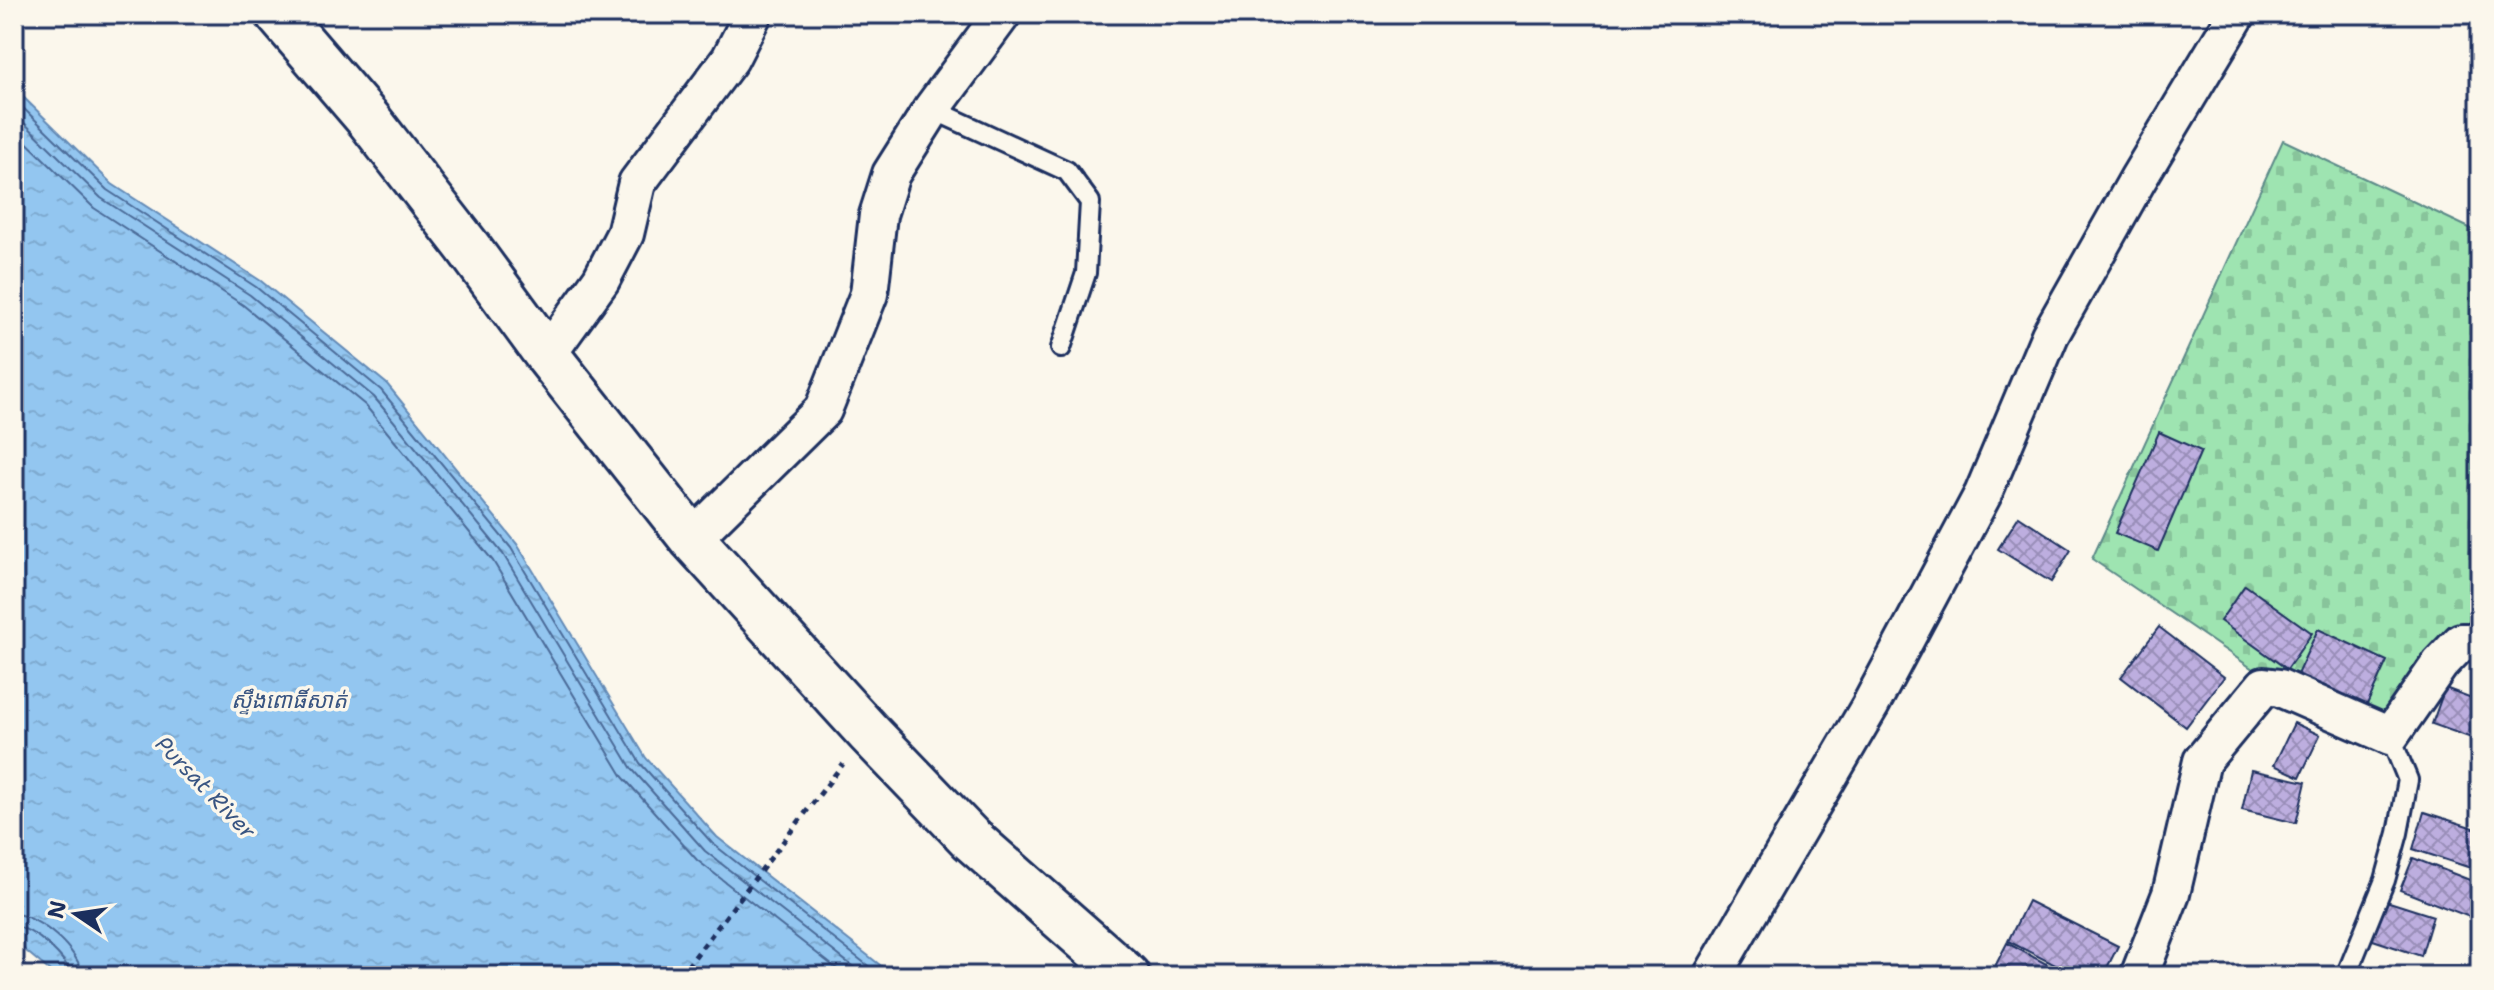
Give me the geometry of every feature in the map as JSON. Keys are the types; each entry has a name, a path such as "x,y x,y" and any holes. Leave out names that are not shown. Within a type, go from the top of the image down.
{"street":[{"path":"278,14 378,131 547,355 692,539 868,732 971,839 1127,976"},
{"path":"547,355 601,280 625,234 637,183 730,59 753,14"},
{"path":"692,539 823,410 869,294 878,215 891,174 932,109 1002,14"},
{"path":"1712,976 1870,706 1983,494 2058,322 2138,179 2237,14"},
{"path":"2139,976 2171,894 2202,761 2264,686 2280,688 2390,736 2440,664 2461,642 2480,642"}],"lane":[{"path":"932,109 1067,171 1090,202 1086,273 1061,348"},
{"path":"2346,976 2385,880 2408,780 2390,736"}],"path":[{"path":"680,976 868,732"}],"green space":[{"path":"2283,140 2480,233 2480,605 2471,627 2380,723 2269,680 2092,559"}],"water":[{"name":"ស្ទឹងពោធិ៍សាត់","path":"14,88 112,184 261,281 387,384 517,544 646,758 717,837 894,976 56,976 14,941"}],"building":[{"path":"2159,432 2201,451 2158,551 2115,533"},
{"path":"2019,516 2071,550 2051,582 1998,549"},
{"path":"2245,585 2312,633 2287,669 2220,621"},
{"path":"2159,627 2224,677 2186,727 2121,677"},
{"path":"2318,629 2387,661 2363,713 2294,681"},
{"path":"2445,688 2480,701 2480,741 2432,724"},
{"path":"2294,723 2320,735 2300,777 2274,765"},
{"path":"2251,770 2306,782 2296,823 2242,810"},
{"path":"2424,812 2480,830 2480,871 2413,849"},
{"path":"2413,858 2480,884 2480,897 2472,918 2400,890"},
{"path":"2383,900 2433,916 2421,956 2370,939"},
{"path":"2028,901 2118,946 2103,976 2077,976 2008,941"},
{"path":"2007,943 2069,976 1990,976"}],"water label":[{"name":"Pursat River","path":"206,787"}]}
